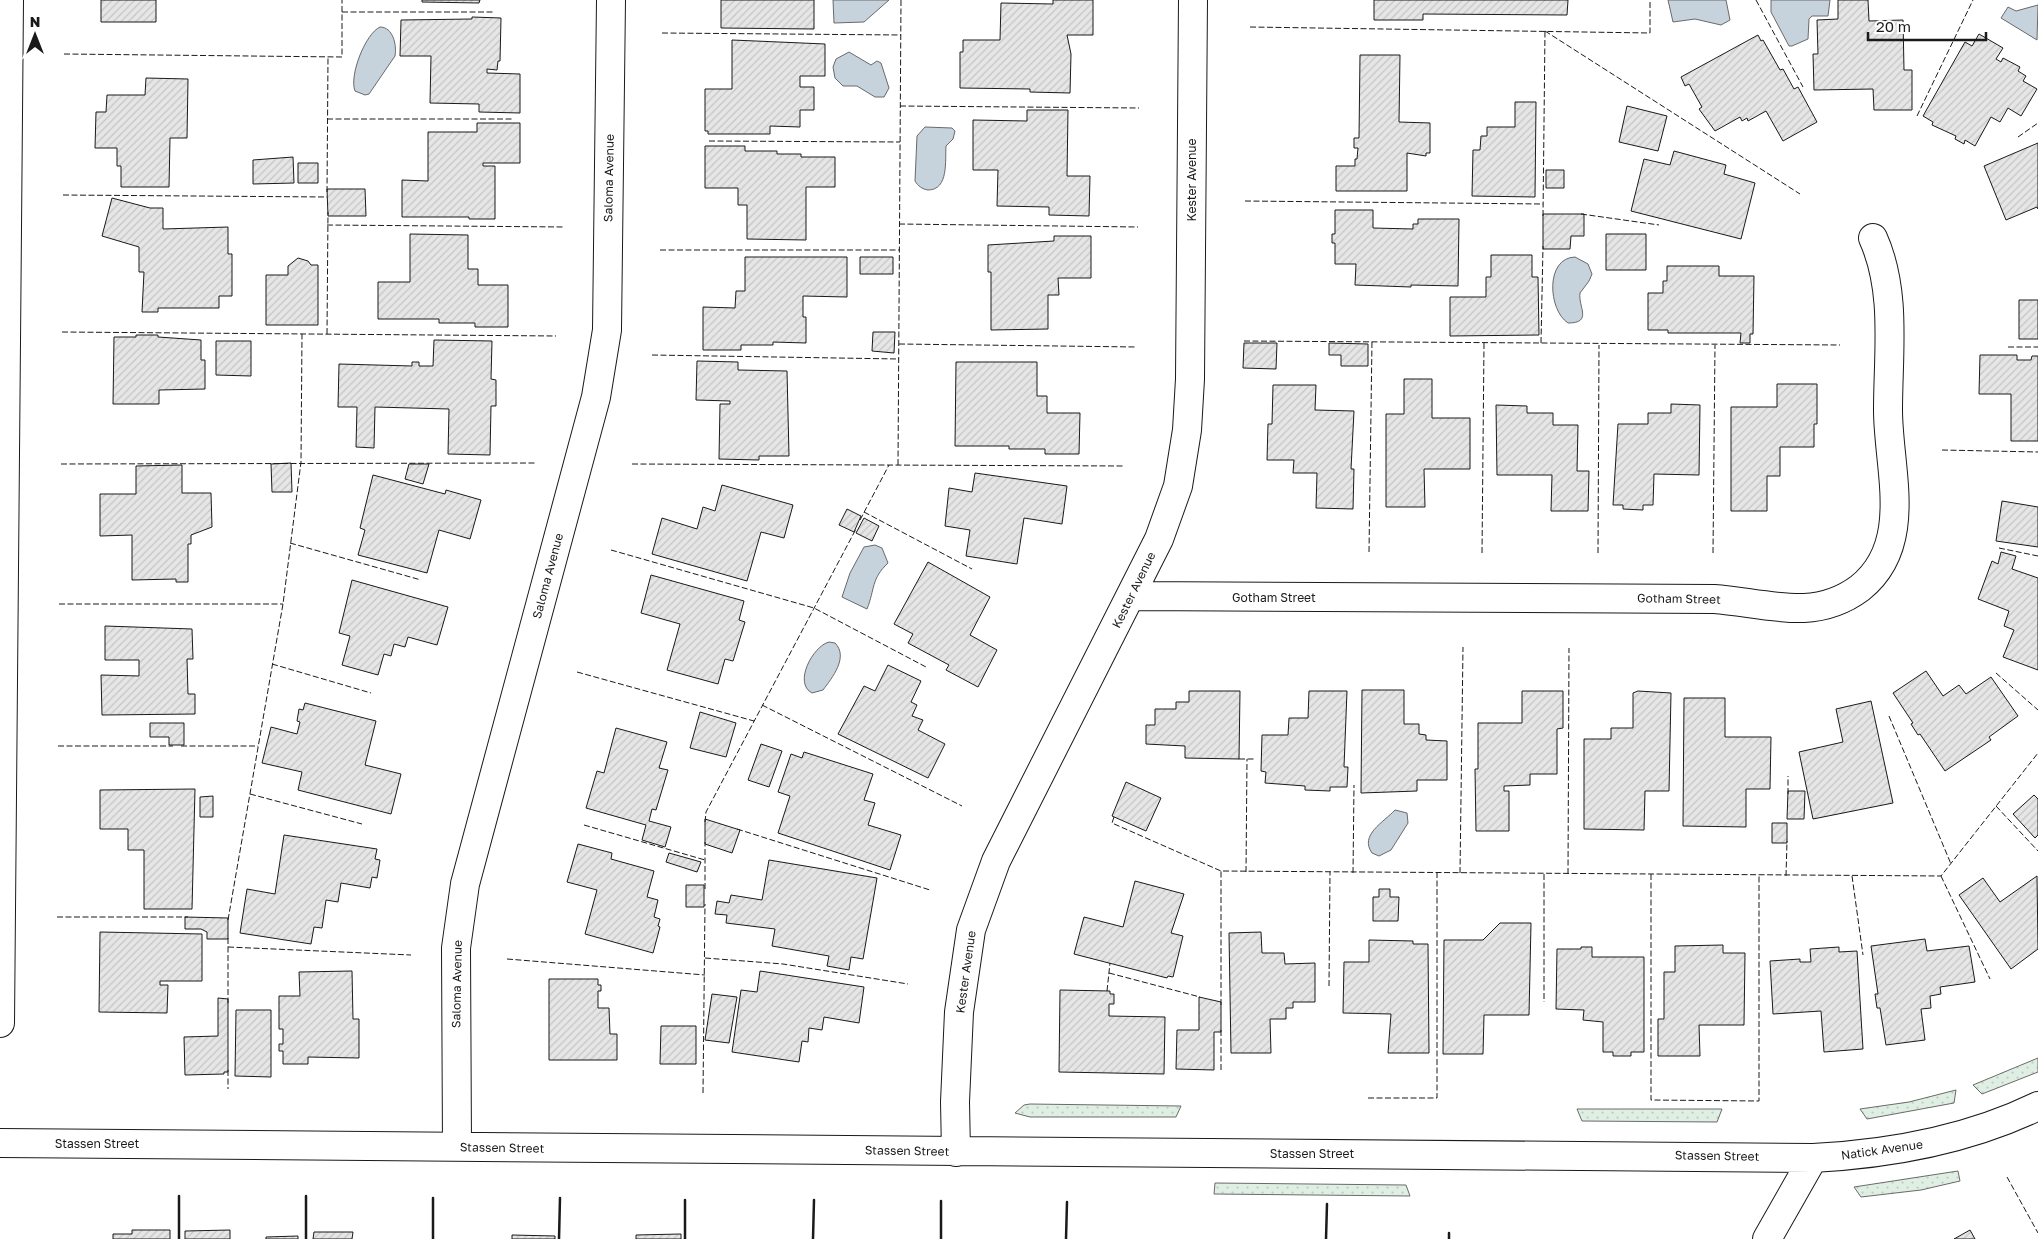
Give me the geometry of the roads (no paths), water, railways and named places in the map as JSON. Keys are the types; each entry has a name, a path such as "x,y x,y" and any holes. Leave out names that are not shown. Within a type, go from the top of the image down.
{"street":[{"path":"0,1023 3,231 9,0"},
{"name":"Saloma Avenue","path":"457,1147 456,948 465,884 596,397 607,330 611,0"},
{"name":"Kester Avenue","path":"956,1152 955,1102 959,1012 971,930 996,861 1159,539 1178,486 1187,430 1190,379 1193,0"},
{"name":"Gotham Street","path":"1131,596 1714,599 1804,608 1824,605 1842,599 1869,580 1880,567 1892,537 1894,519 1894,481 1888,420 1888,290 1881,256 1873,238"},
{"name":"Natick Avenue","path":"1814,1158 1872,1153 1922,1145 2000,1122 2038,1106"},
{"name":"Stassen Street","path":"0,1143 1814,1158"},
{"path":"1767,1239 1814,1158"}]}
